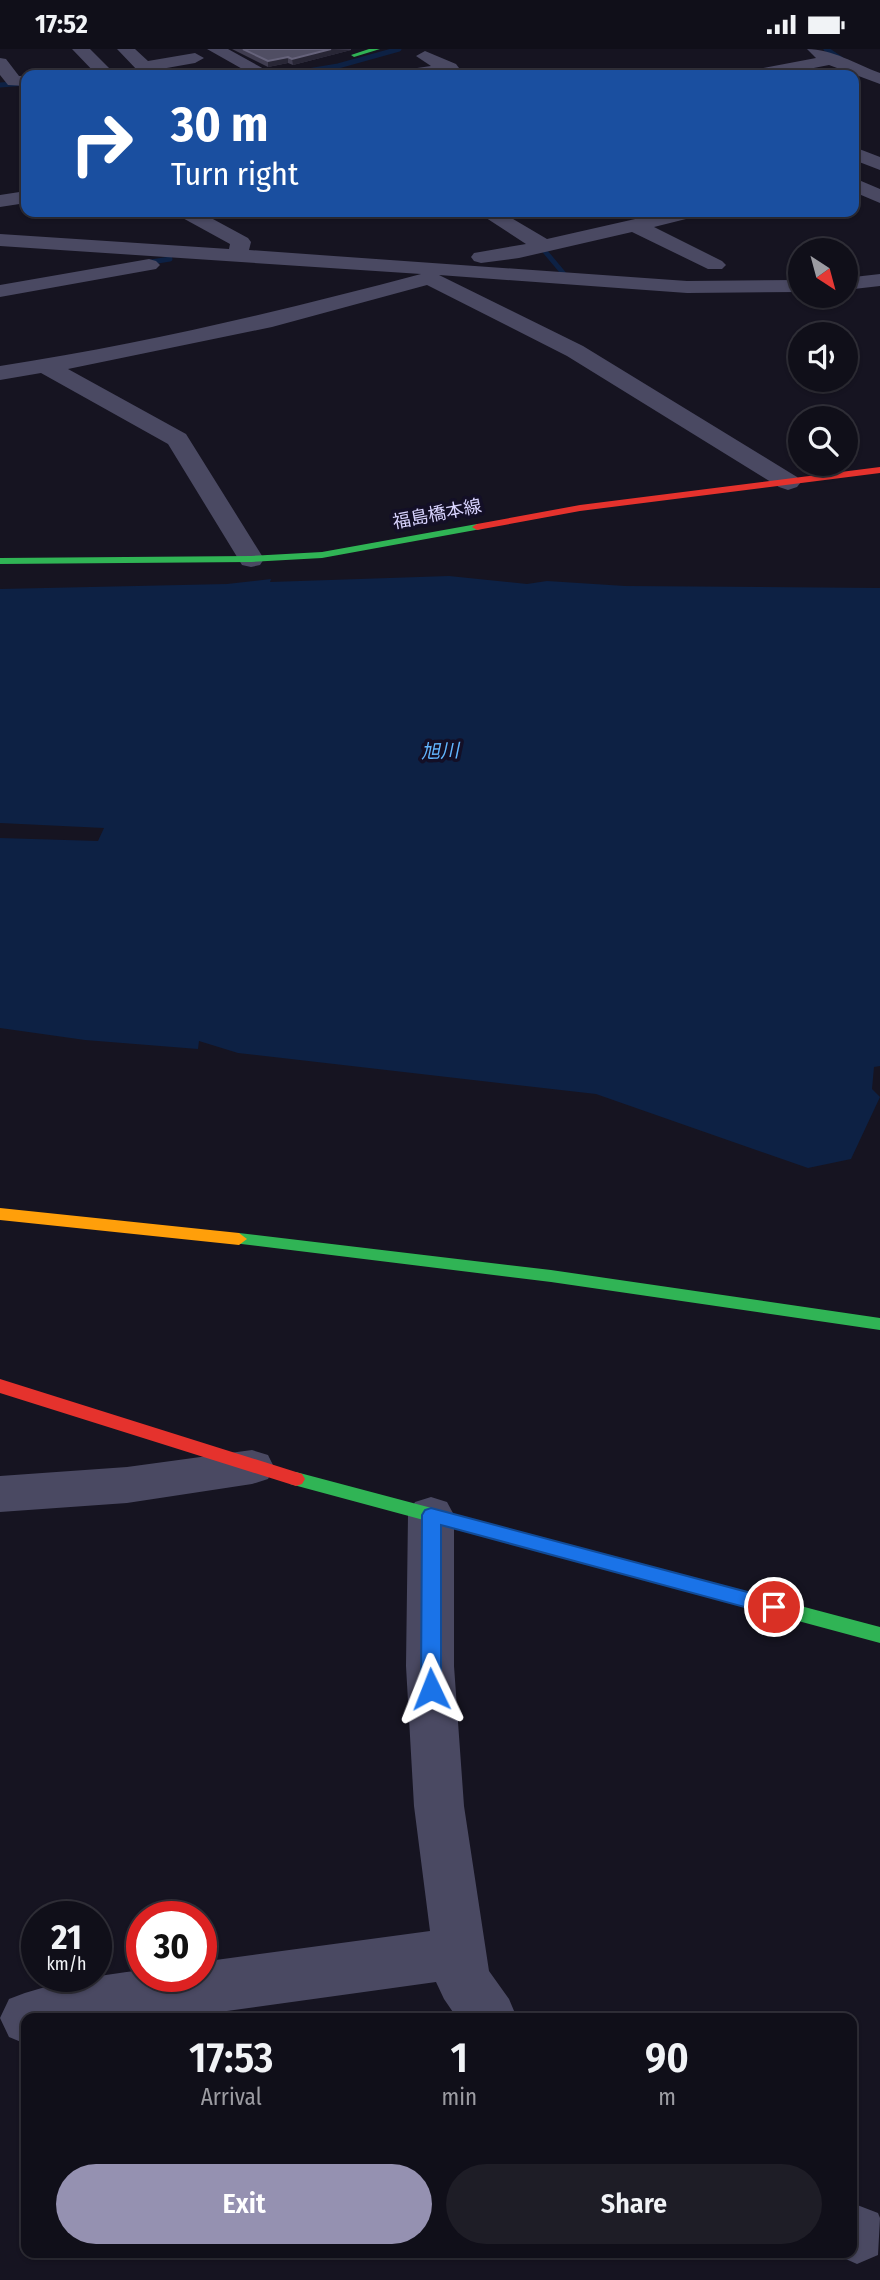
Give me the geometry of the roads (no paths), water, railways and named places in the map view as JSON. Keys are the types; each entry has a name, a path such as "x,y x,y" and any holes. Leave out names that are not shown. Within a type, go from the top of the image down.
{"street":[{"path":"80,49 102,70"},
{"path":"125,49 144,67 195,58"},
{"path":"215,49 256,70"},
{"path":"354,55 377,49"},
{"path":"815,49 830,60 856,70"},
{"path":"425,56 450,68 436,70"},
{"path":"779,70 830,60"},
{"path":"0,63 8,85"},
{"path":"859,71 880,79"},
{"path":"859,155 880,164"},
{"path":"859,174 880,170"},
{"path":"859,186 880,197"},
{"path":"0,201 21,198"},
{"path":"0,291 183,252 199,231 193,217"},
{"path":"196,217 241,242 235,253"},
{"path":"495,217 544,246"},
{"path":"16,366 107,356 272,320 447,269 669,217"},
{"path":"634,225 715,265"},
{"path":"0,240 235,253 687,288 788,286"},
{"path":"447,269 788,482"},
{"path":"858,283 880,280"},
{"path":"16,366 177,439 251,559"},
{"name":"福島橋本線","path":"0,561 251,559 322,555 580,508 880,470"},
{"path":"0,1215 430,1259 743,1301 880,1324"},
{"path":"0,1386 253,1467 880,1635"},
{"path":"0,1494 71,1491 253,1467"},
{"path":"431,1515 430,1666 439,1806 463,1981 486,2013"},
{"path":"47,2013 84,2004 459,1953"},
{"path":"0,2024 21,2019"}],"water":[{"name":"旭川","path":"449,576 527,584 547,581 625,586 880,588 880,1066 874,1067 872,1089 880,1097 851,1159 808,1168 596,1094 238,1053 199,1041 198,1049 85,1040 0,1028 0,838 98,841 104,828 0,823 0,589 227,584 271,579 270,582"}],"waterway":[{"path":"314,70 399,49"},
{"path":"826,49 841,59"},
{"path":"0,85 21,83"},
{"path":"543,249 564,274"},
{"path":"145,263 170,259"}]}
